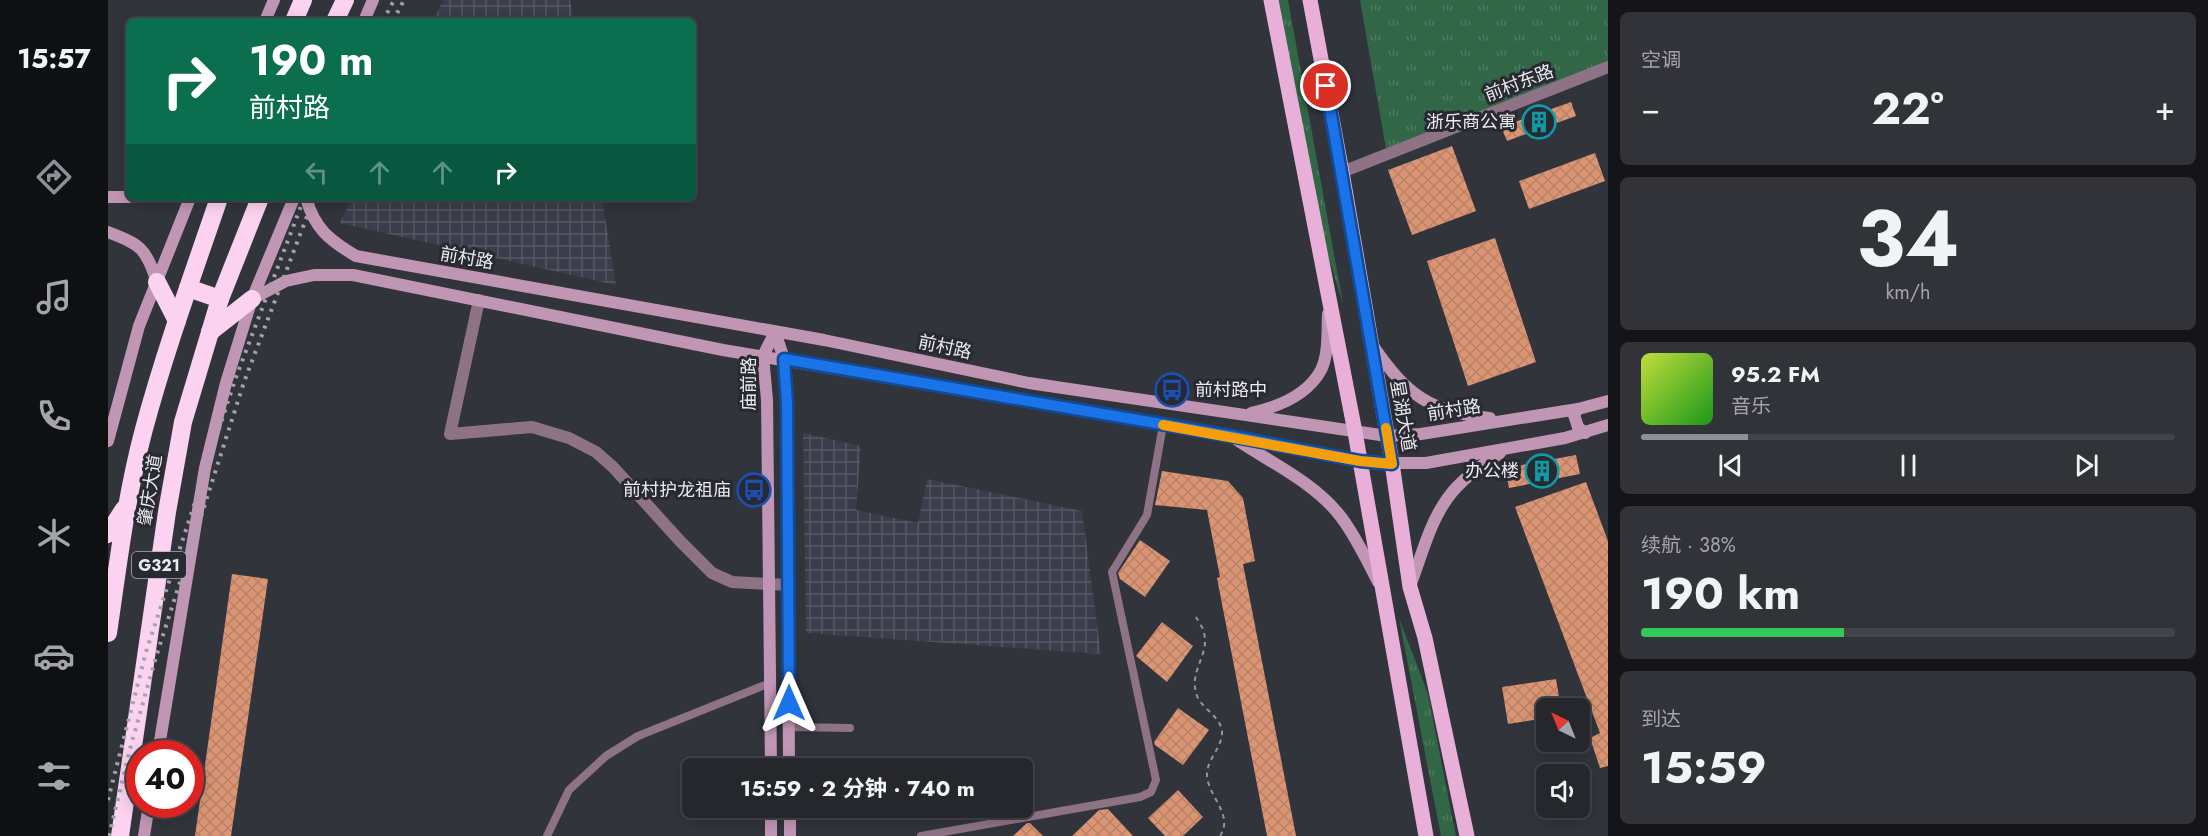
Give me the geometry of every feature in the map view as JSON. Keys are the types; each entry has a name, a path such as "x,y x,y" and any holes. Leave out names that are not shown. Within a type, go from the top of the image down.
{"highway":[{"path":"295,18 303,0"},
{"path":"336,18 345,0"},
{"name":"肇庆大道","path":"108,633 128,502 144,430 177,321 218,201"},
{"name":"肇庆大道","path":"120,836 167,512 183,422 220,299 259,201"},
{"path":"157,282 177,321"},
{"path":"188,288 220,299"},
{"path":"210,332 252,298"},
{"path":"108,534 128,502"}],"main road":[{"path":"1271,0 1355,432 1426,836"},
{"name":"星湖大道","path":"1310,0 1392,464 1410,587 1425,638 1467,836"}],"street":[{"path":"266,18 274,0"},
{"path":"365,18 373,0"},
{"name":"前村东路","path":"1342,172 1608,67"},
{"path":"108,197 126,197"},
{"path":"108,441 139,327 189,201"},
{"path":"160,740 205,468 226,383 252,298 293,201"},
{"name":"前村路","path":"307,201 313,219 331,242 356,256 775,332 1029,383 1387,435 1421,434 1578,409 1608,401"},
{"path":"108,232 136,243 149,260 157,282"},
{"path":"252,298 286,281 314,275 353,275 763,356 1231,436 1360,461 1392,464 1426,463 1504,450 1585,433 1608,425"},
{"path":"1241,415 1284,403 1308,386 1321,369 1327,345 1328,299"},
{"path":"479,300 450,435 532,427 569,438 596,452 613,467 712,573 732,582 788,585"},
{"name":"庙前路","path":"771,758 767,400 763,356 775,332"},
{"name":"庙前路","path":"775,332 784,359 787,404 789,758"},
{"path":"1370,341 1389,368 1420,399 1440,409 1463,415 1509,420"},
{"path":"1578,409 1575,415 1578,427 1585,433"},
{"path":"1231,436 1293,475 1326,501 1346,525 1382,588"},
{"path":"1410,587 1434,523 1446,500 1460,483 1504,450"},
{"path":"144,836 147,818"},
{"path":"771,818 771,836"},
{"path":"789,818 790,836"}],"lane":[{"path":"921,836 1140,796 1151,792 1156,780 1112,572 1147,515 1163,425"},
{"path":"547,836 569,790 606,756 638,736 770,683"},
{"path":"789,726 850,728"}],"path":[{"path":"1196,616 1204,632 1205,643 1196,669 1197,696 1221,725 1222,734 1210,761 1207,775 1210,790 1223,811 1225,820 1224,831 1220,836"}],"shaded area":[{"path":"443,0 570,0 573,18 434,18"},
{"path":"351,201 602,201 616,285 340,223"},
{"path":"803,433 861,446 856,510 918,523 927,479 1082,511 1101,654 806,633"}],"green space":[{"path":"1273,0 1288,0 1343,304 1313,206"},
{"path":"1360,0 1608,0 1608,64 1386,149"},
{"path":"1399,618 1428,694 1456,836 1441,836"}],"building":[{"name":"浙乐商公寓","path":"1571,102 1576,116 1507,141 1501,127"},
{"path":"1452,146 1476,211 1412,235 1388,170"},
{"path":"1595,153 1605,181 1529,209 1519,181"},
{"path":"1495,238 1536,362 1468,386 1427,261"},
{"name":"办公楼","path":"1576,455 1580,474 1509,488 1505,468"},
{"path":"1162,471 1228,481 1243,498 1255,561 1243,564 1296,836 1267,836 1217,578 1220,577 1207,510 1155,505"},
{"path":"1586,482 1608,541 1608,766 1600,768 1590,738 1600,733 1590,706 1590,698 1587,698 1515,507"},
{"path":"1140,540 1170,561 1145,597 1120,579 1118,573"},
{"path":"232,574 268,579 231,836 195,836 198,818 204,818 204,772"},
{"path":"1162,622 1193,646 1167,682 1136,656"},
{"path":"1556,679 1559,698 1536,698 1536,720 1508,724 1502,687"},
{"path":"1178,708 1209,730 1183,765 1154,742"},
{"path":"1178,790 1203,817 1183,836 1165,836 1148,818"},
{"path":"1108,809 1133,836 1072,836 1099,810"},
{"path":"1027,823 1030,823 1043,836 1013,836"}],"railway":[{"path":"385,18 394,0"},
{"path":"395,18 404,0"},
{"path":"108,800 146,652 235,380 303,201"},
{"path":"109,836 131,745 156,657 244,382 313,201"}],"slow traffic":[{"path":"1163,425 1360,461 1392,464 1386,428"}],"place":[{"name":"浙乐商公寓","path":"1539,122"},
{"name":"前村路中","path":"1172,390"},
{"name":"办公楼","path":"1542,471"},
{"name":"前村护龙祖庙","path":"754,490"}],"route":[{"path":"789,703 787,404 784,359 1231,436 1360,461 1392,464 1326,86"}]}
